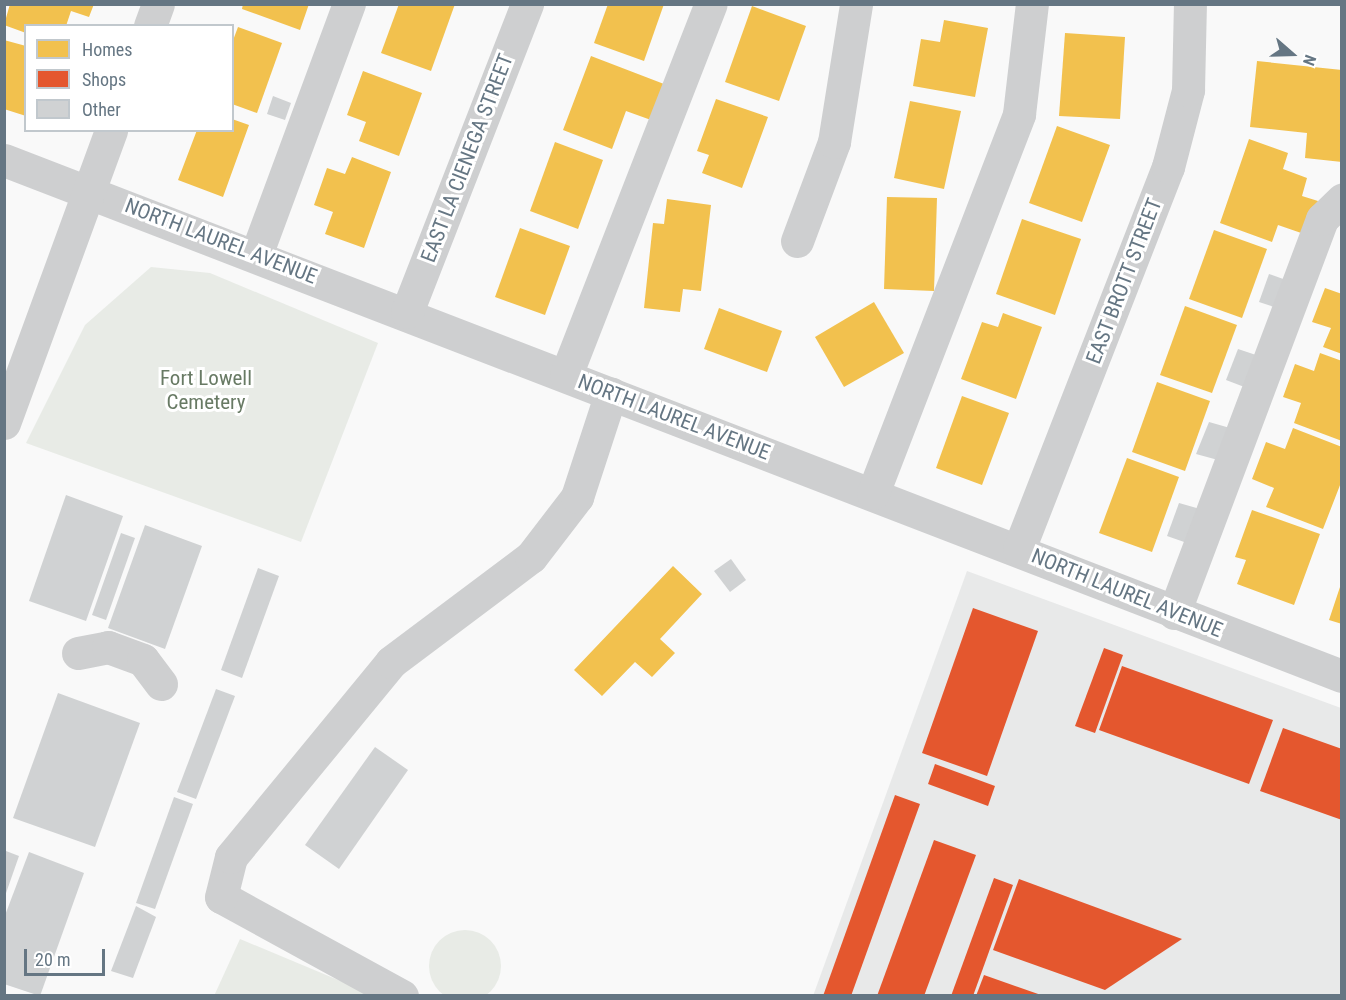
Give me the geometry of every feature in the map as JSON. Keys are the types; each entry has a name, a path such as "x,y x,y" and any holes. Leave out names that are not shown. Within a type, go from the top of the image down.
{"street":[{"path":"151,24 158,4"},
{"path":"256,255 349,4"},
{"name":"EAST LA CIENEGA STREET","path":"407,312 527,4"},
{"path":"566,375 711,4"},
{"path":"796,241 834,142 856,4"},
{"path":"873,493 1019,114 1032,4"},
{"name":"EAST BROTT STREET","path":"1019,549 1168,167 1188,90 1190,4"},
{"path":"4,423 110,132"},
{"name":"NORTH LAUREL AVENUE","path":"4,160 407,312 611,393 1019,549 1174,614 1341,676"},
{"path":"1174,614 1322,219 1341,200"},
{"path":"402,996 221,897 231,857 391,662 531,557 577,497 611,393"},
{"path":"78,653 108,647 143,660 161,684"}],"shaded area":[{"path":"967,571 1341,708 1341,995 813,996"}],"green space":[{"name":"Fort Lowell Cemetery","path":"151,267 210,273 378,343 301,542 26,443 85,325"},
{"path":"458,931 472,931 485,936 495,946 500,959 500,973 495,986 485,996 472,1001 458,1001 445,996 435,986 430,973 430,959 435,946 445,936"},
{"path":"240,939 374,995 214,996"}],"building: Homes":[{"path":"10,4 94,4 89,17 71,11 67,24 24,24 24,32 4,25"},
{"path":"243,4 309,4 300,30 242,9"},
{"path":"399,4 455,4 431,71 381,53"},
{"path":"608,4 664,4 644,61 594,43"},
{"path":"752,6 806,26 779,101 725,82"},
{"path":"944,20 988,28 975,97 913,86 921,39 940,42"},
{"path":"238,27 282,43 257,113 234,105 234,38"},
{"path":"1065,33 1125,37 1120,119 1059,116"},
{"path":"4,40 24,45 24,115 4,109"},
{"path":"591,56 664,84 651,120 626,111 612,149 563,130"},
{"path":"1257,61 1342,70 1342,162 1305,158 1307,133 1250,127"},
{"path":"363,71 422,93 399,156 359,141 366,122 347,115"},
{"path":"716,99 768,117 742,188 702,173 709,155 697,151"},
{"path":"910,101 961,111 944,189 894,178"},
{"path":"234,120 249,125 223,197 178,180 196,132 234,132"},
{"path":"1057,126 1110,145 1082,222 1029,203"},
{"path":"1249,139 1288,153 1283,169 1307,178 1302,196 1318,201 1307,235 1278,225 1272,242 1220,223"},
{"path":"555,142 603,160 578,229 530,211"},
{"path":"352,157 391,172 364,248 325,234 333,212 314,205 327,168 345,174"},
{"path":"887,197 937,198 934,291 884,289"},
{"path":"667,199 711,205 701,291 683,289 680,312 644,308 653,223 664,224"},
{"path":"1022,219 1081,239 1055,315 996,294"},
{"path":"520,228 570,246 545,315 495,297"},
{"path":"1214,230 1267,249 1242,318 1189,299"},
{"path":"1325,288 1342,294 1342,354 1323,347 1331,328 1312,322"},
{"path":"874,302 904,353 844,387 815,337"},
{"path":"1185,306 1237,325 1212,393 1160,375"},
{"path":"719,308 782,331 767,372 704,349"},
{"path":"1003,313 1042,327 1016,399 961,379 982,322 998,327"},
{"path":"1320,353 1342,361 1342,441 1294,423 1301,403 1283,397 1295,364 1314,371"},
{"path":"1157,382 1210,401 1185,471 1132,452"},
{"path":"962,396 1009,413 982,485 936,468"},
{"path":"1293,428 1342,447 1342,480 1323,529 1266,507 1274,488 1252,479 1266,442 1285,449"},
{"path":"1127,458 1179,477 1152,552 1099,533"},
{"path":"1252,510 1320,534 1294,605 1237,584 1246,560 1235,557"},
{"path":"673,566 702,594 660,639 675,653 652,677 635,662 602,696 574,670"},
{"path":"1342,584 1342,624 1329,620"}],"building: Shops":[{"path":"973,608 1038,631 987,776 922,753"},
{"path":"1104,648 1123,655 1095,733 1075,726"},
{"path":"1122,666 1273,720 1249,784 1099,730"},
{"path":"1283,728 1342,749 1342,820 1260,791"},
{"path":"935,764 995,786 988,806 928,784"},
{"path":"895,795 920,804 851,996 823,996"},
{"path":"934,840 976,855 924,996 877,996"},
{"path":"994,878 1013,885 973,996 951,996"},
{"path":"1019,879 1182,939 1105,990 993,950"},
{"path":"984,975 1041,995 1041,996 976,996"}],"building: Other":[{"path":"273,96 291,103 285,120 267,114"},
{"path":"1269,274 1286,280 1277,308 1259,302"},
{"path":"1238,349 1259,356 1247,388 1226,380"},
{"path":"1209,422 1230,428 1218,460 1196,454"},
{"path":"66,495 123,516 86,621 29,601"},
{"path":"1179,503 1200,509 1187,543 1167,536"},
{"path":"145,525 202,546 165,649 108,628"},
{"path":"121,533 135,538 106,620 92,615"},
{"path":"731,559 746,580 730,592 714,571"},
{"path":"258,568 279,576 242,678 221,670"},
{"path":"216,689 235,696 196,799 177,792"},
{"path":"58,693 140,723 95,847 13,818"},
{"path":"375,747 408,770 339,869 305,845"},
{"path":"174,797 193,804 155,909 136,903"},
{"path":"6,851 19,856 5,896 4,855"},
{"path":"29,852 84,873 40,996 4,984 4,918"},
{"path":"136,906 156,917 133,978 111,971"}]}
